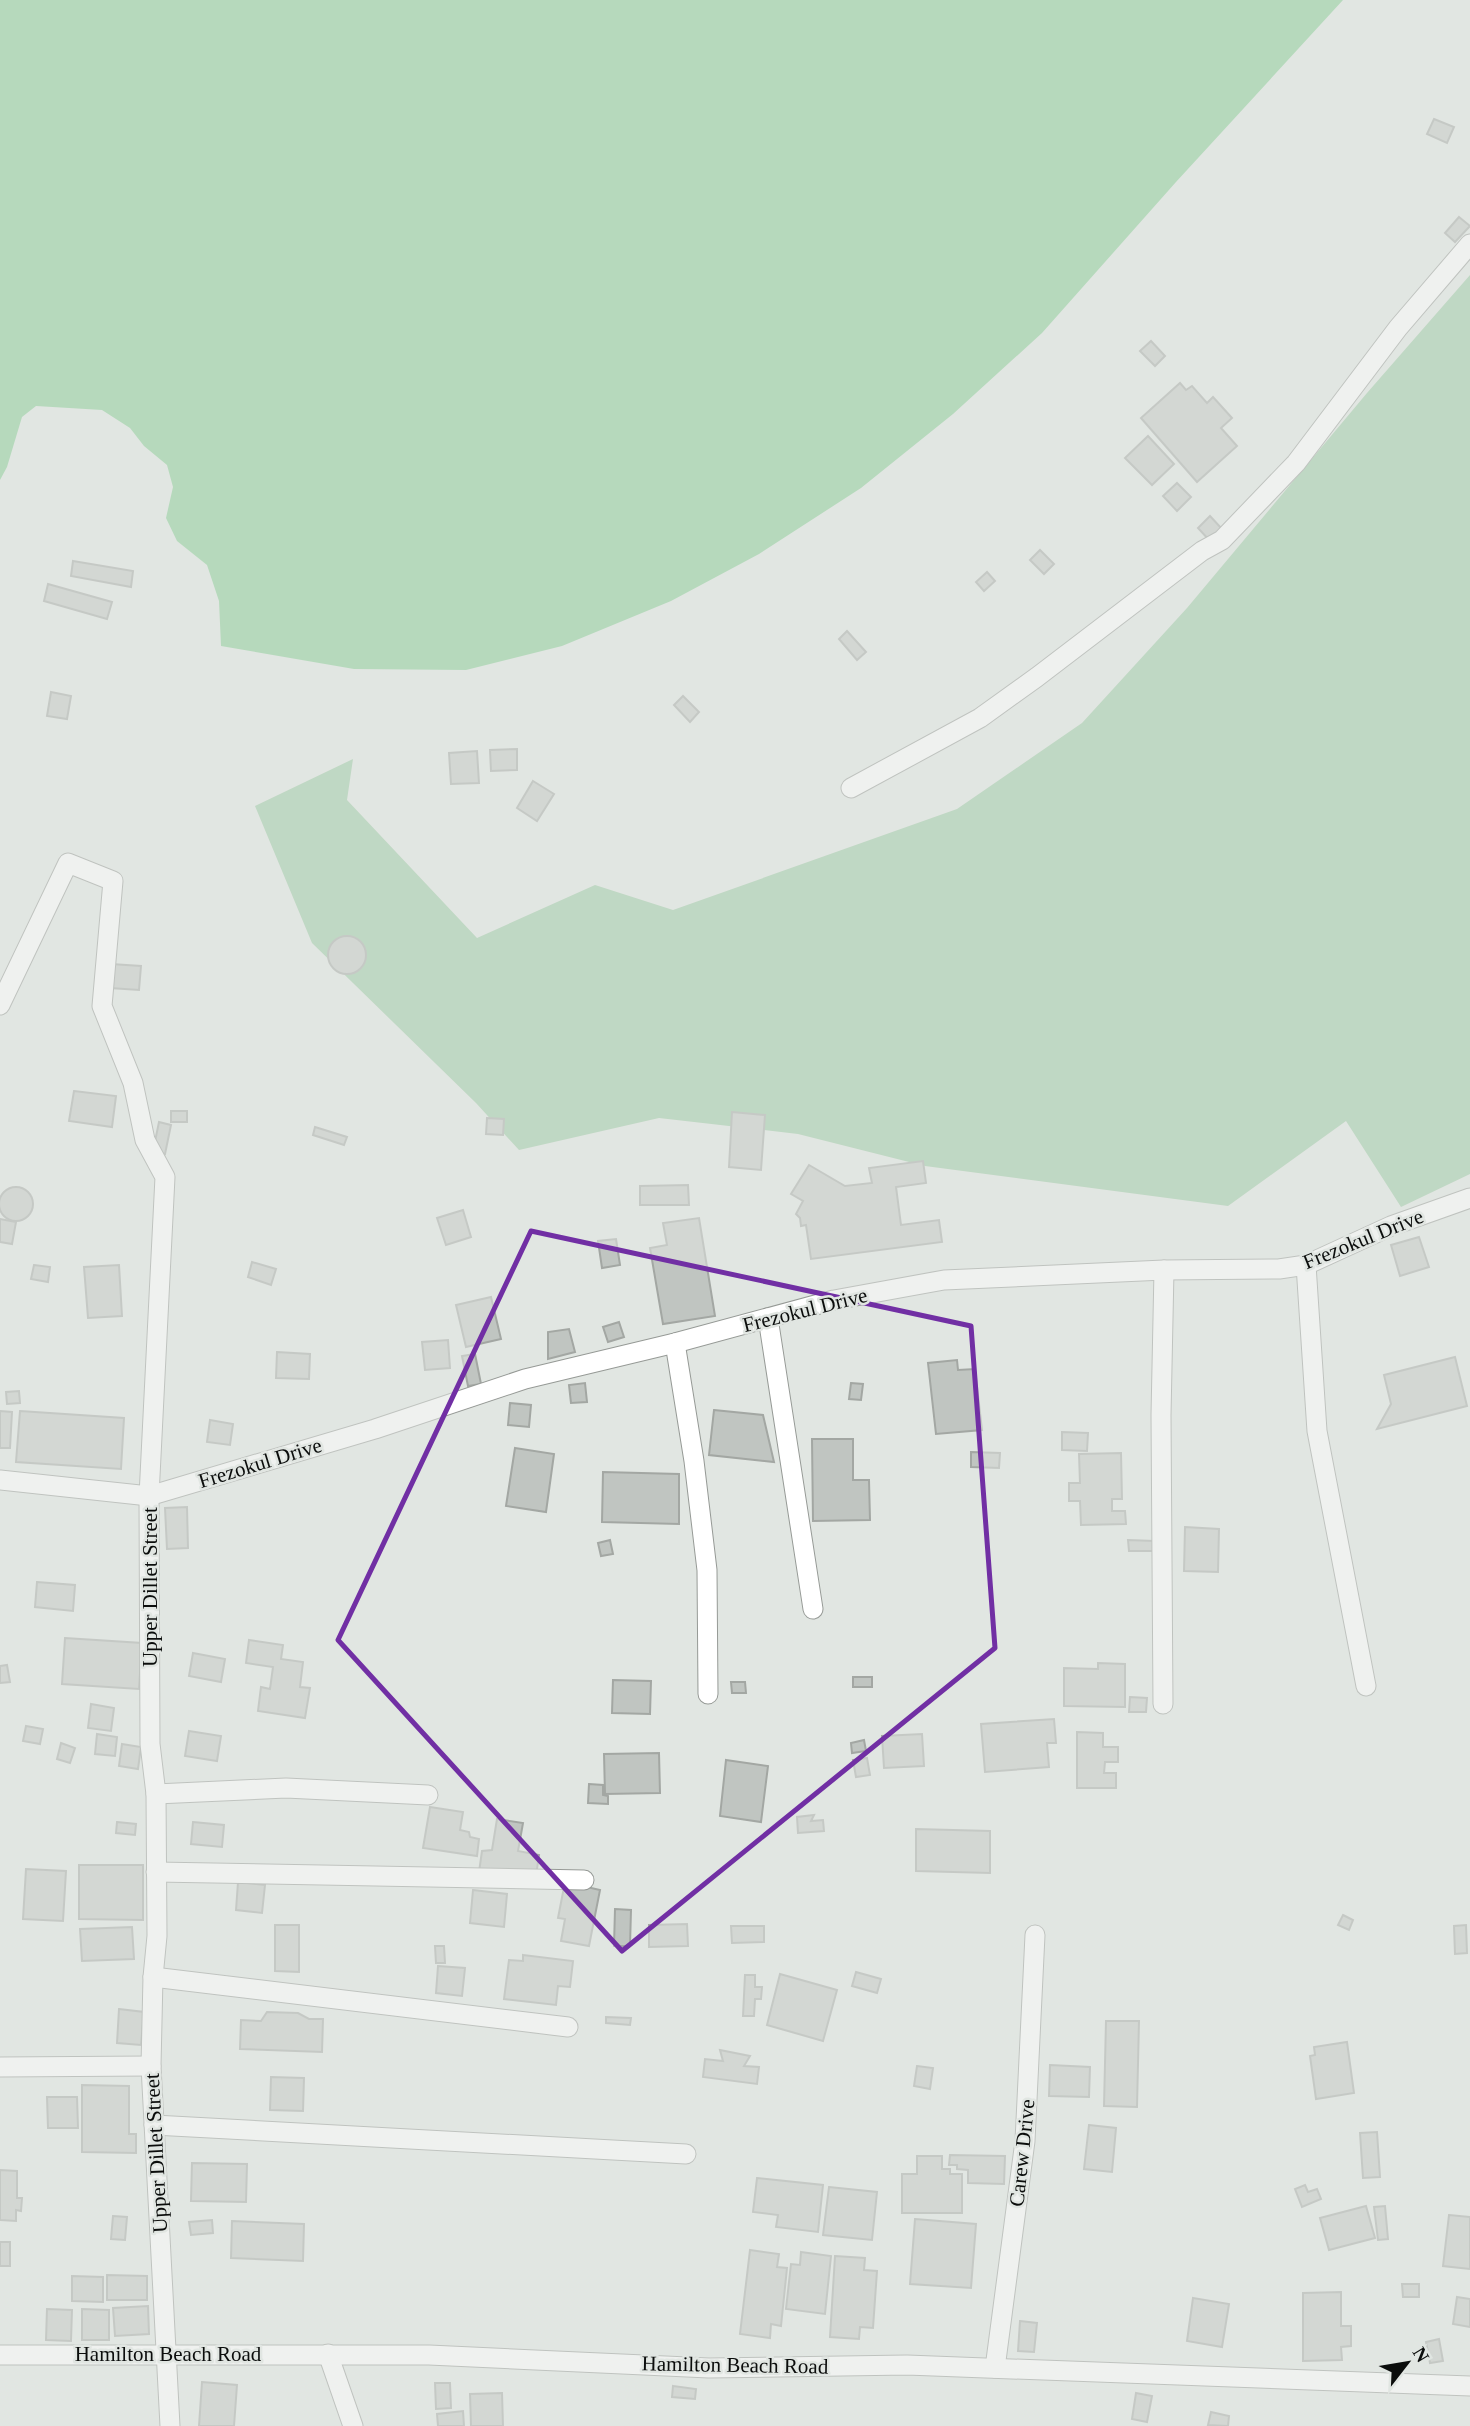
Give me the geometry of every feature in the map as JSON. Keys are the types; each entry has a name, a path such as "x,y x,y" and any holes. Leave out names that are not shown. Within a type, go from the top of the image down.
{"street":[{"path":"851,788 980,718 1202,551 1222,540 1296,463 1398,328 1470,244"},
{"name":"Upper Dillet Street","path":"0,1005 68,863 113,881 102,1006 133,1083 145,1140 164,1177 149,1496 150,1744 156,1794 157,1936 153,1977 151,2066 170,2426"},
{"name":"Frezokul Drive","path":"149,1496 375,1429 525,1379 675,1343 834,1300 944,1280 1164,1270 1279,1269 1306,1265 1391,1226 1470,1198"},
{"path":"1306,1265 1317,1431 1366,1686"},
{"path":"1163,1704 1161,1415 1164,1270"},
{"path":"768,1318 813,1609"},
{"path":"675,1343 694,1461 707,1570 708,1695"},
{"path":"0,1480 149,1496"},
{"path":"156,1794 286,1788 428,1795"},
{"path":"156,1872 584,1880"},
{"name":"Carew Drive","path":"995,2368 1025,2141 1035,1935"},
{"path":"153,1977 568,2027"},
{"path":"0,2067 151,2066"},
{"path":"154,2125 686,2154"},
{"path":"328,2354 353,2426"},
{"name":"Hamilton Beach Road","path":"0,2355 429,2355 709,2368 907,2365 1470,2385"}],"highlighted area":[{"path":"531,1231 971,1326 995,1648 622,1951 338,1640"}],"shaded area":[{"path":"0,0 1343,0 1042,333 953,414 861,488 759,554 671,601 562,646 466,670 354,669 221,646 219,601 207,565 177,541 166,518 173,487 167,465 144,446 130,428 102,410 36,406 22,417 7,467 0,480"},
{"path":"1470,275 1470,1174 1401,1207 1346,1121 1228,1206 925,1166 798,1134 659,1118 519,1150 476,1103 312,943 255,806 353,759 347,800 477,938 595,885 673,910 957,809 1082,723 1187,608"}],"building":[{"path":"1434,119 1454,127 1447,143 1427,134"},
{"path":"1459,217 1470,226 1455,242 1445,233"},
{"path":"1151,341 1165,356 1155,366 1140,351"},
{"path":"1180,383 1186,390 1192,386 1207,403 1213,397 1232,418 1221,428 1237,446 1197,482 1141,418"},
{"path":"1148,436 1174,464 1152,485 1125,458"},
{"path":"1177,483 1191,497 1177,511 1163,496"},
{"path":"1210,516 1222,529 1210,541 1198,528"},
{"path":"1040,550 1054,564 1044,574 1030,560"},
{"path":"73,561 133,571 131,587 71,576"},
{"path":"987,572 995,581 984,591 976,582"},
{"path":"48,584 112,602 107,619 44,601"},
{"path":"847,631 866,652 857,660 839,639"},
{"path":"51,692 71,696 67,719 47,716"},
{"path":"683,696 699,712 690,722 674,705"},
{"path":"517,749 517,770 491,771 490,750"},
{"path":"477,751 479,783 451,784 449,753"},
{"path":"533,781 554,794 537,821 517,808"},
{"path":"347,936 361,941 366,955 361,969 347,974 333,969 328,955 333,941"},
{"path":"111,964 141,966 139,990 110,988"},
{"path":"74,1091 116,1096 112,1127 69,1121"},
{"path":"171,1111 187,1111 187,1122 171,1122"},
{"path":"732,1112 765,1115 761,1170 729,1167"},
{"path":"487,1118 504,1119 503,1135 486,1134"},
{"path":"159,1122 171,1125 165,1154 153,1151"},
{"path":"315,1127 347,1137 344,1145 313,1135"},
{"path":"923,1161 926,1183 896,1187 901,1225 939,1220 942,1242 811,1259 806,1225 801,1226 800,1218 796,1214 803,1201 791,1194 809,1165 845,1186 872,1183 869,1168"},
{"path":"688,1185 689,1205 640,1205 640,1186"},
{"path":"16,1187 28,1192 33,1204 28,1216 16,1221 4,1216 -1,1204 4,1192"},
{"path":"463,1210 471,1237 446,1245 437,1218"},
{"path":"699,1218 715,1316 663,1324 650,1248 667,1245 663,1223"},
{"path":"0,1219 16,1222 12,1244 0,1242"},
{"path":"1419,1237 1429,1267 1400,1276 1391,1245"},
{"path":"616,1239 620,1265 602,1268 598,1241"},
{"path":"252,1262 276,1269 271,1285 248,1277"},
{"path":"34,1265 50,1267 48,1282 31,1279"},
{"path":"119,1265 122,1316 88,1318 84,1267"},
{"path":"491,1297 501,1339 466,1347 456,1305"},
{"path":"619,1322 624,1337 608,1342 603,1327"},
{"path":"569,1329 575,1352 548,1359 548,1332"},
{"path":"448,1340 450,1368 425,1370 422,1342"},
{"path":"277,1352 310,1354 309,1379 276,1378"},
{"path":"475,1354 481,1384 468,1386 462,1356"},
{"path":"1455,1357 1467,1406 1377,1429 1391,1404 1384,1375"},
{"path":"957,1360 958,1370 975,1369 982,1430 936,1434 928,1363"},
{"path":"585,1383 587,1402 571,1403 569,1385"},
{"path":"851,1383 863,1384 861,1400 849,1399"},
{"path":"19,1391 20,1403 7,1404 6,1392"},
{"path":"510,1403 531,1405 529,1427 508,1425"},
{"path":"714,1410 763,1415 774,1462 709,1455"},
{"path":"0,1411 12,1412 10,1448 0,1448"},
{"path":"20,1411 124,1418 121,1469 16,1462"},
{"path":"210,1420 233,1424 230,1445 207,1442"},
{"path":"1062,1432 1088,1433 1087,1451 1062,1450"},
{"path":"812,1439 853,1439 853,1480 869,1480 870,1520 813,1521"},
{"path":"515,1448 554,1454 546,1512 506,1506"},
{"path":"971,1452 1000,1453 999,1468 971,1467"},
{"path":"1121,1453 1122,1499 1112,1499 1112,1511 1125,1511 1126,1524 1081,1525 1080,1501 1069,1501 1069,1483 1080,1483 1079,1454"},
{"path":"603,1472 679,1474 679,1524 602,1522"},
{"path":"187,1507 188,1548 167,1549 165,1508"},
{"path":"1185,1527 1219,1529 1218,1572 1184,1571"},
{"path":"610,1540 613,1554 601,1556 598,1543"},
{"path":"1128,1540 1154,1541 1154,1551 1129,1551"},
{"path":"37,1582 75,1585 73,1611 35,1607"},
{"path":"65,1638 142,1643 139,1689 62,1684"},
{"path":"249,1640 283,1645 281,1659 303,1662 300,1687 310,1688 305,1718 258,1711 261,1687 270,1689 273,1667 246,1663"},
{"path":"193,1653 225,1659 221,1682 189,1676"},
{"path":"1098,1663 1125,1664 1125,1707 1064,1706 1064,1668 1098,1669"},
{"path":"7,1665 10,1682 0,1683 0,1666"},
{"path":"853,1677 872,1677 872,1687 853,1687"},
{"path":"613,1680 651,1681 650,1714 612,1713"},
{"path":"731,1682 745,1682 746,1693 732,1693"},
{"path":"1130,1697 1147,1698 1146,1712 1129,1712"},
{"path":"91,1704 114,1708 111,1731 88,1728"},
{"path":"1054,1719 1056,1743 1047,1743 1049,1767 985,1772 981,1724"},
{"path":"26,1726 43,1729 40,1744 23,1741"},
{"path":"189,1731 221,1736 217,1761 185,1756"},
{"path":"1077,1732 1103,1733 1103,1747 1118,1747 1118,1762 1105,1762 1104,1773 1116,1773 1116,1788 1077,1788"},
{"path":"97,1734 117,1737 115,1756 95,1754"},
{"path":"922,1734 924,1766 884,1768 882,1736"},
{"path":"864,1740 866,1751 852,1753 851,1743"},
{"path":"61,1743 75,1748 70,1763 57,1759"},
{"path":"122,1744 141,1747 138,1769 119,1766"},
{"path":"659,1753 660,1793 605,1794 604,1754"},
{"path":"867,1758 870,1775 856,1777 853,1760"},
{"path":"726,1760 768,1766 761,1822 720,1816"},
{"path":"589,1784 603,1785 603,1795 608,1796 608,1804 588,1803"},
{"path":"430,1807 463,1812 460,1830 479,1839 477,1856 423,1848"},
{"path":"814,1815 811,1821 823,1820 824,1831 798,1833 797,1817"},
{"path":"497,1819 523,1823 518,1851 539,1855 536,1876 479,1872 482,1851 492,1850"},
{"path":"117,1822 136,1824 135,1835 116,1833"},
{"path":"193,1822 224,1825 222,1847 191,1844"},
{"path":"916,1829 990,1831 990,1873 916,1871"},
{"path":"79,1865 143,1865 143,1920 79,1919"},
{"path":"26,1869 66,1871 63,1921 23,1919"},
{"path":"238,1882 265,1885 262,1913 236,1910"},
{"path":"565,1882 600,1890 589,1946 561,1941 565,1919 558,1918"},
{"path":"473,1890 507,1894 504,1927 470,1923"},
{"path":"615,1909 631,1910 630,1946 614,1946"},
{"path":"1343,1915 1353,1920 1349,1930 1338,1925"},
{"path":"687,1924 688,1946 649,1947 649,1925"},
{"path":"275,1925 299,1925 299,1972 275,1971"},
{"path":"1466,1925 1467,1953 1455,1954 1454,1926"},
{"path":"731,1926 764,1926 764,1942 732,1943"},
{"path":"132,1927 134,1959 82,1961 80,1929"},
{"path":"435,1946 444,1946 445,1963 436,1963"},
{"path":"523,1955 573,1961 570,1987 558,1986 556,2005 504,1999 509,1960 523,1961"},
{"path":"438,1966 465,1968 462,1996 436,1993"},
{"path":"856,1972 881,1979 877,1993 852,1986"},
{"path":"780,1974 837,1990 823,2041 767,2025"},
{"path":"745,1975 755,1975 755,1987 762,1987 761,1999 755,1999 754,2016 743,2016"},
{"path":"119,2009 144,2012 141,2045 117,2043"},
{"path":"267,2012 298,2013 309,2019 323,2019 322,2052 240,2049 241,2020 261,2021"},
{"path":"606,2017 631,2018 630,2025 606,2023"},
{"path":"1106,2021 1139,2021 1137,2107 1104,2106"},
{"path":"1347,2042 1354,2093 1316,2099 1310,2056 1315,2055 1314,2047"},
{"path":"720,2050 750,2056 744,2066 759,2067 757,2084 703,2077 705,2059 723,2061"},
{"path":"1050,2065 1090,2067 1089,2097 1049,2096"},
{"path":"917,2066 933,2068 930,2089 914,2086"},
{"path":"271,2077 304,2078 303,2111 270,2110"},
{"path":"82,2085 129,2086 129,2134 136,2134 136,2153 82,2152"},
{"path":"47,2097 77,2097 78,2128 48,2128"},
{"path":"1089,2125 1116,2128 1112,2172 1084,2169"},
{"path":"1377,2132 1380,2177 1363,2178 1360,2133"},
{"path":"950,2155 1005,2156 1004,2184 968,2183 968,2170 949,2165"},
{"path":"917,2156 942,2156 942,2169 950,2169 950,2174 962,2174 962,2213 902,2213 902,2174 917,2174"},
{"path":"192,2163 247,2164 246,2202 191,2201"},
{"path":"0,2170 17,2171 17,2198 22,2198 21,2211 16,2210 16,2221 0,2220"},
{"path":"757,2178 823,2185 818,2232 776,2227 778,2215 753,2212"},
{"path":"1305,2185 1308,2192 1317,2189 1321,2199 1302,2207 1295,2189"},
{"path":"829,2187 877,2192 872,2240 823,2235"},
{"path":"1366,2206 1375,2238 1329,2250 1320,2218"},
{"path":"1385,2206 1388,2239 1378,2240 1374,2207"},
{"path":"1449,2215 1470,2217 1470,2269 1443,2266"},
{"path":"113,2216 127,2217 125,2240 111,2239"},
{"path":"915,2219 976,2224 971,2288 910,2284"},
{"path":"212,2220 213,2233 191,2235 189,2222"},
{"path":"232,2221 304,2224 303,2261 231,2258"},
{"path":"0,2242 10,2242 10,2266 0,2266"},
{"path":"750,2250 779,2254 777,2267 787,2268 781,2326 771,2324 770,2338 740,2334"},
{"path":"801,2252 831,2256 825,2314 786,2309 791,2264 800,2265"},
{"path":"835,2256 865,2258 864,2270 877,2271 873,2328 860,2327 859,2339 830,2337"},
{"path":"107,2275 147,2276 147,2300 107,2300"},
{"path":"72,2276 103,2277 103,2302 72,2301"},
{"path":"1402,2284 1419,2284 1419,2297 1403,2297"},
{"path":"1341,2292 1341,2326 1351,2326 1351,2346 1341,2347 1342,2360 1303,2361 1303,2293"},
{"path":"1457,2297 1470,2299 1470,2327 1453,2324"},
{"path":"1193,2298 1229,2304 1222,2347 1187,2341"},
{"path":"148,2306 149,2334 115,2336 113,2308"},
{"path":"47,2309 72,2310 71,2341 46,2340"},
{"path":"82,2309 109,2310 109,2340 82,2340"},
{"path":"1020,2321 1037,2323 1034,2352 1018,2351"},
{"path":"1439,2339 1443,2361 1430,2363 1426,2342"},
{"path":"202,2382 237,2385 234,2426 199,2426"},
{"path":"435,2383 450,2383 451,2408 436,2409"},
{"path":"673,2386 696,2389 695,2399 672,2397"},
{"path":"502,2393 503,2426 471,2426 470,2394"},
{"path":"1136,2393 1152,2396 1147,2422 1132,2419"},
{"path":"463,2411 464,2426 438,2426 437,2414"},
{"path":"1211,2412 1229,2416 1228,2426 1208,2425"}]}
